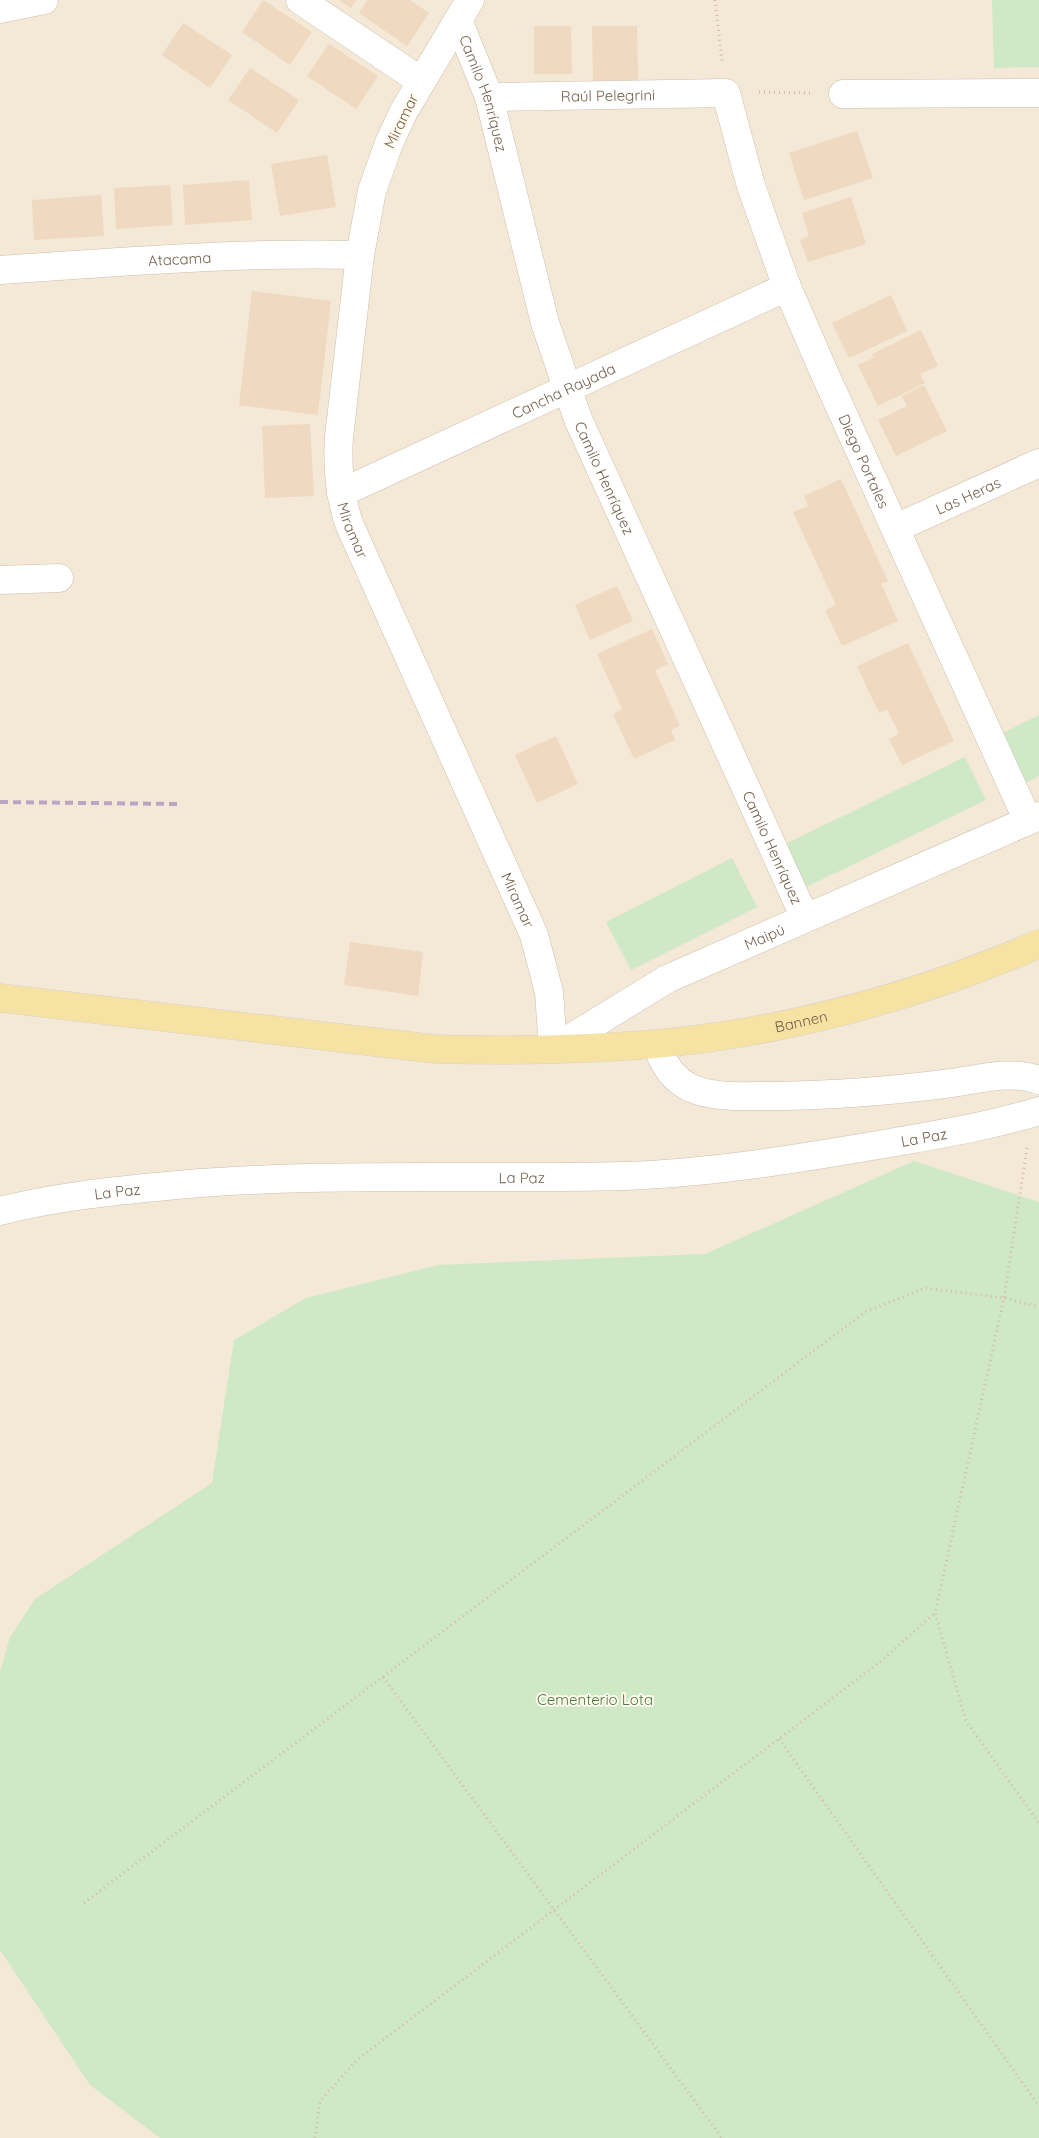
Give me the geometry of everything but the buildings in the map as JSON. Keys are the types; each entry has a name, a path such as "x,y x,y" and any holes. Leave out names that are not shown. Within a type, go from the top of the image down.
{"main road":[{"name":"Bannen","path":"553,1049 656,1044 785,1025 848,1010 924,988 1039,944"},
{"path":"0,998 435,1049 499,1051 553,1049"}],"street":[{"path":"0,9 44,0"},
{"path":"300,0 421,81"},
{"name":"Miramar","path":"464,10 404,111 372,192 360,255 339,438 338,465 341,493 350,526 534,935 549,992 553,1049"},
{"name":"Camilo Henríquez","path":"464,10 489,97 545,323 566,388 581,427 806,918"},
{"name":"Raúl Pelegrini","path":"489,97 726,93"},
{"name":"Diego Portales","path":"726,93 751,186 787,287 896,528 1034,818"},
{"path":"843,94 1039,93"},
{"name":"Atacama","path":"0,270 218,255 296,253 360,255"},
{"name":"Cancha Rayada","path":"341,493 787,287"},
{"name":"Las Heras","path":"896,528 1039,463"},
{"path":"0,580 59,578"},
{"name":"Maipú","path":"553,1049 667,979 1034,818"},
{"path":"656,1044 661,1058 678,1080 703,1092 726,1096 816,1096 906,1088 1014,1075 1039,1080"},
{"name":"La Paz","path":"0,1211 43,1201 88,1194 200,1182 274,1178 626,1176 697,1170 831,1153 963,1130 1036,1112"}],"path":[{"path":"715,0 726,93"},
{"path":"756,92 843,94"},
{"path":"1036,1112 1004,1298 935,1613 966,1720 1039,1823"},
{"path":"84,1903 865,1312 924,1288 1004,1298 1039,1307"},
{"path":"316,2138 320,2101 357,2060 779,1739 881,1660 935,1613"},
{"path":"383,1677 722,2138"},
{"path":"779,1739 1039,2106"}],"shaded area":[{"path":"0,0 1039,0 1039,2138 0,2138"}],"green space":[{"path":"992,0 1039,0 1039,67 994,68"},
{"path":"1039,715 1039,776 1022,785 997,736"},
{"path":"965,757 986,800 802,889 781,846"},
{"path":"732,858 757,907 631,970 606,922"},
{"name":"Cementerio Lota","path":"914,1161 1039,1202 1039,2138 160,2138 90,2085 0,1950 0,1672 10,1637 35,1599 212,1483 234,1340 306,1298 438,1265 705,1254"}],"railway":[{"path":"0,802 178,804"}]}
